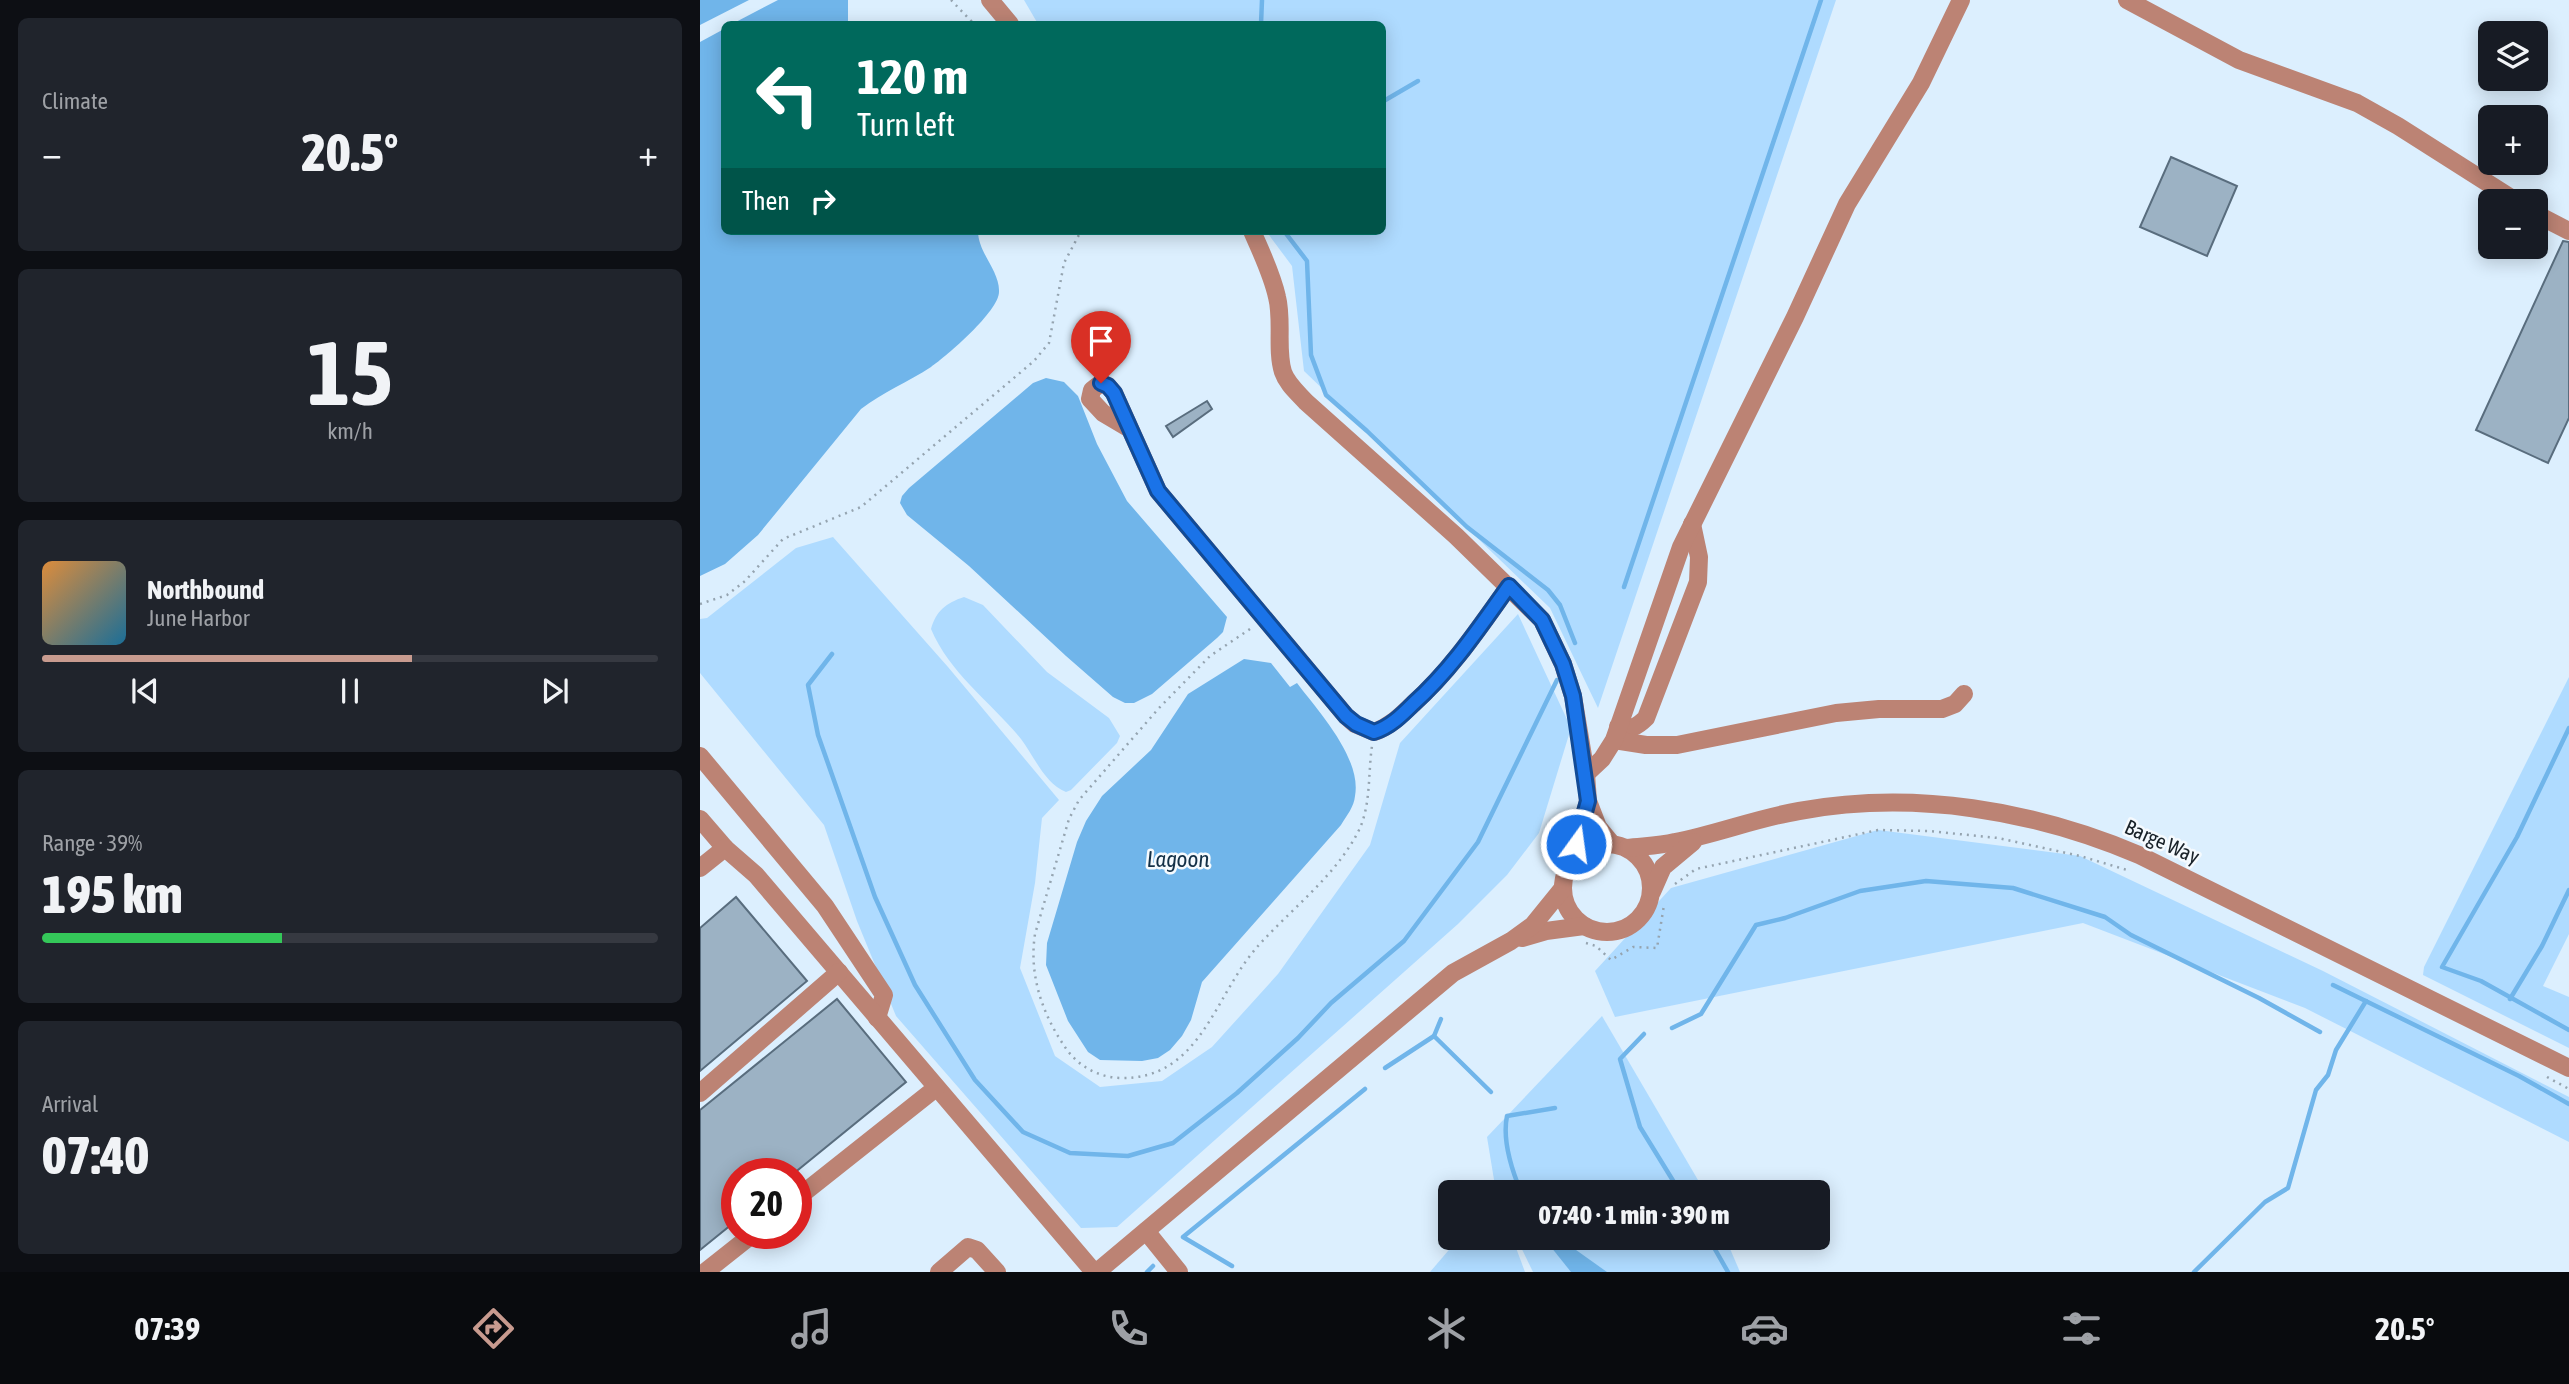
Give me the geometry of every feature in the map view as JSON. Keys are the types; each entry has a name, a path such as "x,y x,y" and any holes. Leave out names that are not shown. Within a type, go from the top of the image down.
{"street":[{"path":"990,0 1008,21"},
{"path":"1586,774 1602,759 1616,733 1667,582 1692,524 1795,317 1847,204 1921,83 1961,0"},
{"path":"2127,0 2239,61 2357,103 2497,189"},
{"path":"2548,220 2569,231"},
{"path":"1254,235 1278,298 1283,373 1306,402 1509,586 1542,620 1563,664 1576,707 1588,801 1598,827 1620,846 1639,857 1659,896 1639,920 1628,928 1615,932 1585,934 1546,931 1511,941"},
{"path":"1130,429 1158,491 1346,716 1374,732 1397,719 1447,672 1509,586"},
{"path":"1616,733 1638,727 1646,718 1688,610 1699,570 1692,524"},
{"path":"1616,733 1646,745 1677,745 1836,713 1879,709 1942,709 1955,704 1964,694"},
{"path":"700,756 825,906 884,995 877,1018"},
{"path":"1585,934 1565,903 1563,888 1588,801"},
{"name":"Barge Way","path":"1620,846 1662,845 1760,818 1853,803 1922,803 1978,809 2039,820 2089,834 2152,861 2569,1068"},
{"path":"700,820 725,848 756,875 1095,1272 1453,973 1511,941 1533,925 1563,888"},
{"name":"Barge Way","path":"1659,896 1663,867 1682,849 1702,836"},
{"path":"1572,861 1583,851 1596,845 1620,846"},
{"path":"700,868 725,848"},
{"path":"700,1093 839,972"},
{"path":"812,1186 936,1088"},
{"path":"1146,1231 1179,1272"},
{"path":"939,1272 968,1247 981,1254 997,1272"},
{"path":"705,1272 734,1249"}],"path":[{"path":"951,0 971,21"},
{"path":"700,604 727,594 745,581 783,539 861,507 1034,361 1049,343 1064,262 1079,235"},
{"path":"1266,618 1210,656 1159,708 1072,811 1035,934 1033,966 1039,994 1057,1034 1073,1057 1102,1076 1130,1078 1158,1072 1178,1060 1189,1049 1250,956 1333,868 1355,836 1364,810 1374,732"},
{"path":"1671,888 1696,869 1878,830 1929,831 1998,838 2080,856 2128,870"},
{"path":"1585,934 1611,960 1633,947 1657,948 1664,904 1659,896"},
{"path":"2545,1077 2569,1089"}],"shaded area":[{"path":"1024,0 1836,0 1598,708 1550,608 1304,371 1292,266 1269,235 1386,235 1386,21 1036,21"},
{"path":"833,537 948,667 1059,800 1042,818 1035,883 1020,968 1055,1056 1100,1087 1162,1081 1212,1047 1278,974 1370,845 1400,743 1518,614 1571,728 1539,833 1507,875 1458,924 1117,1227 1081,1228 896,1016 857,921 824,825 700,673 700,619 707,618 796,548"},
{"path":"964,597 983,605 1047,672 1109,718 1120,736 1117,743 1071,790 1066,792 1052,783 1021,739 960,674 939,645 931,629 936,617 947,605"},
{"path":"2569,677 2569,934 2543,986 2569,997 2569,1048 2423,975 2424,967"},
{"path":"1878,830 2080,856 2323,971 2569,1097 2569,1142 2305,1008 2083,923 1615,1017 1595,971 1671,888"},
{"path":"1602,1016 1698,1180 1494,1180 1487,1137"},
{"path":"1449,1250 1517,1250 1525,1272 1430,1272"},
{"path":"1522,1250 1731,1250 1740,1272 1533,1272"}],"water":[{"path":"700,0 848,0 848,21 721,21 721,235 978,235 981,247 998,284 997,300 982,321 931,367 861,409 758,535 725,564 700,576"},
{"path":"1046,378 1064,382 1078,396 1097,444 1127,501 1227,617 1223,632 1217,638 1152,694 1134,703 1125,703 1113,697 969,566 907,515 900,503 909,488 1033,383"},
{"name":"Lagoon","path":"1244,659 1271,663 1290,687 1297,683 1326,721 1352,766 1355,781 1353,804 1341,825 1202,982 1191,1020 1170,1050 1158,1058 1142,1061 1100,1060 1088,1052 1068,1021 1046,965 1047,943 1077,842 1086,821 1102,796 1151,750 1188,694"},
{"path":"1553,1250 1576,1250 1607,1272 1571,1272"}],"pier":[{"path":"749,0 778,0 738,21 721,21 721,31 700,42 700,25"}],"building":[{"path":"2171,157 2237,186 2207,256 2140,227"},
{"path":"2563,241 2569,242 2569,418 2548,463 2476,430"},
{"path":"1207,401 1212,409 1173,437 1166,426"},
{"path":"736,897 807,981 700,1071 700,928"},
{"path":"837,999 906,1082 812,1159 721,1158 721,1233 700,1250 700,1110"}],"waterway":[{"path":"1261,21 1262,0"},
{"path":"1624,587 1821,0"},
{"path":"1386,100 1418,81"},
{"path":"1287,235 1307,261 1311,355 1326,395 1467,527 1548,590 1560,605 1575,643"},
{"path":"832,654 808,685 818,735 875,897 915,985 975,1080 1023,1132 1070,1153 1128,1156 1173,1143 1237,1093 1298,1038 1331,1003 1404,941 1478,842 1557,680"},
{"path":"2569,728 2517,837 2442,967 2481,981 2569,1030"},
{"path":"1672,1028 1701,1014 1756,925 1785,918 1860,891 1926,881 2013,888 2105,917 2131,935 2259,998 2320,1032"},
{"path":"2510,999 2542,946 2569,890"},
{"path":"2333,985 2519,1076 2569,1104"},
{"path":"2194,1272 2265,1202 2288,1188 2316,1090 2328,1075 2336,1050 2366,1001"},
{"path":"1434,1036 1441,1019"},
{"path":"1644,1034 1620,1059 1640,1127 1673,1180"},
{"path":"1385,1068 1434,1036 1491,1092"},
{"path":"1232,1266 1183,1237 1365,1089"},
{"path":"1517,1180 1508,1154 1507,1116 1555,1108"},
{"path":"1715,1250 1728,1272"},
{"path":"1147,1272 1153,1266"}],"route":[{"path":"1101,383 1114,393 1158,491 1346,716 1363,728 1374,732 1385,728 1430,689 1447,672 1509,586 1534,610 1553,640 1576,707 1588,801 1576,844"}]}
